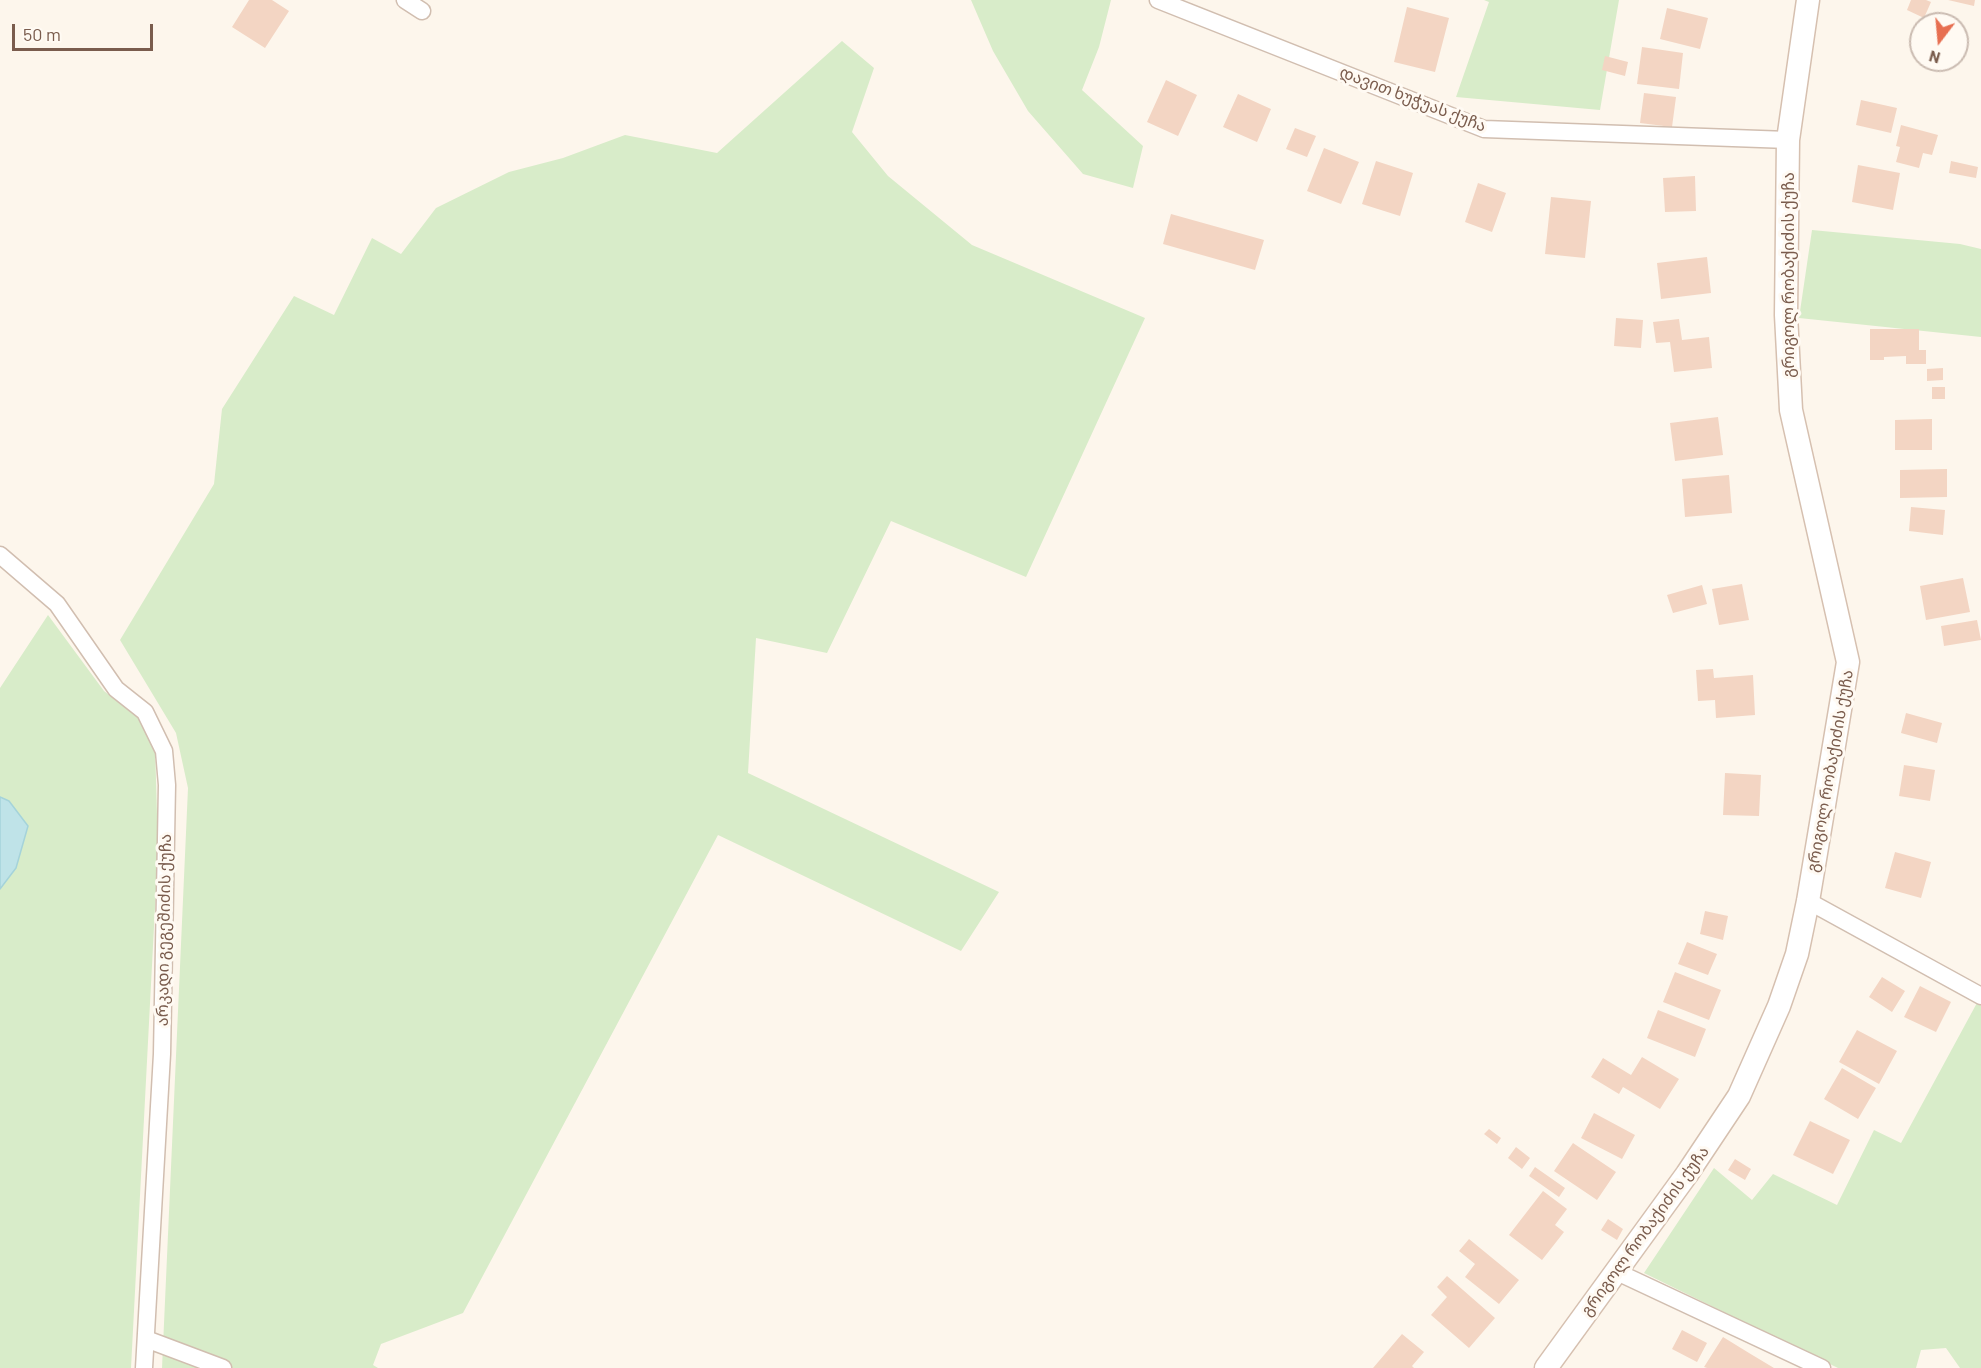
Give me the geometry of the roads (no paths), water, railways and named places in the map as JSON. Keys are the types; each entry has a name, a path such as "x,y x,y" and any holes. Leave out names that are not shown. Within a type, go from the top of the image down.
{"street":[{"path":"405,0 422,11"},
{"name":"დავით ხუჭუას ქუჩა","path":"1158,0 1484,129 1788,140"},
{"name":"გრიგოლ რობაქიძის ქუჩა","path":"1546,1368 1688,1174 1739,1096 1779,1006 1797,954 1808,901 1848,662 1791,410 1786,315 1788,140 1808,0"},
{"name":"არკადი გეგეშიძის ქუჩა","path":"0,555 57,604 116,689 145,712 164,752 167,785 162,1054 144,1368"},
{"path":"1808,901 1981,996"},
{"path":"1617,1272 1822,1368"},
{"path":"146,1339 223,1368"}],"water":[{"path":"0,797 9,801 28,826 16,868 0,889"}]}
